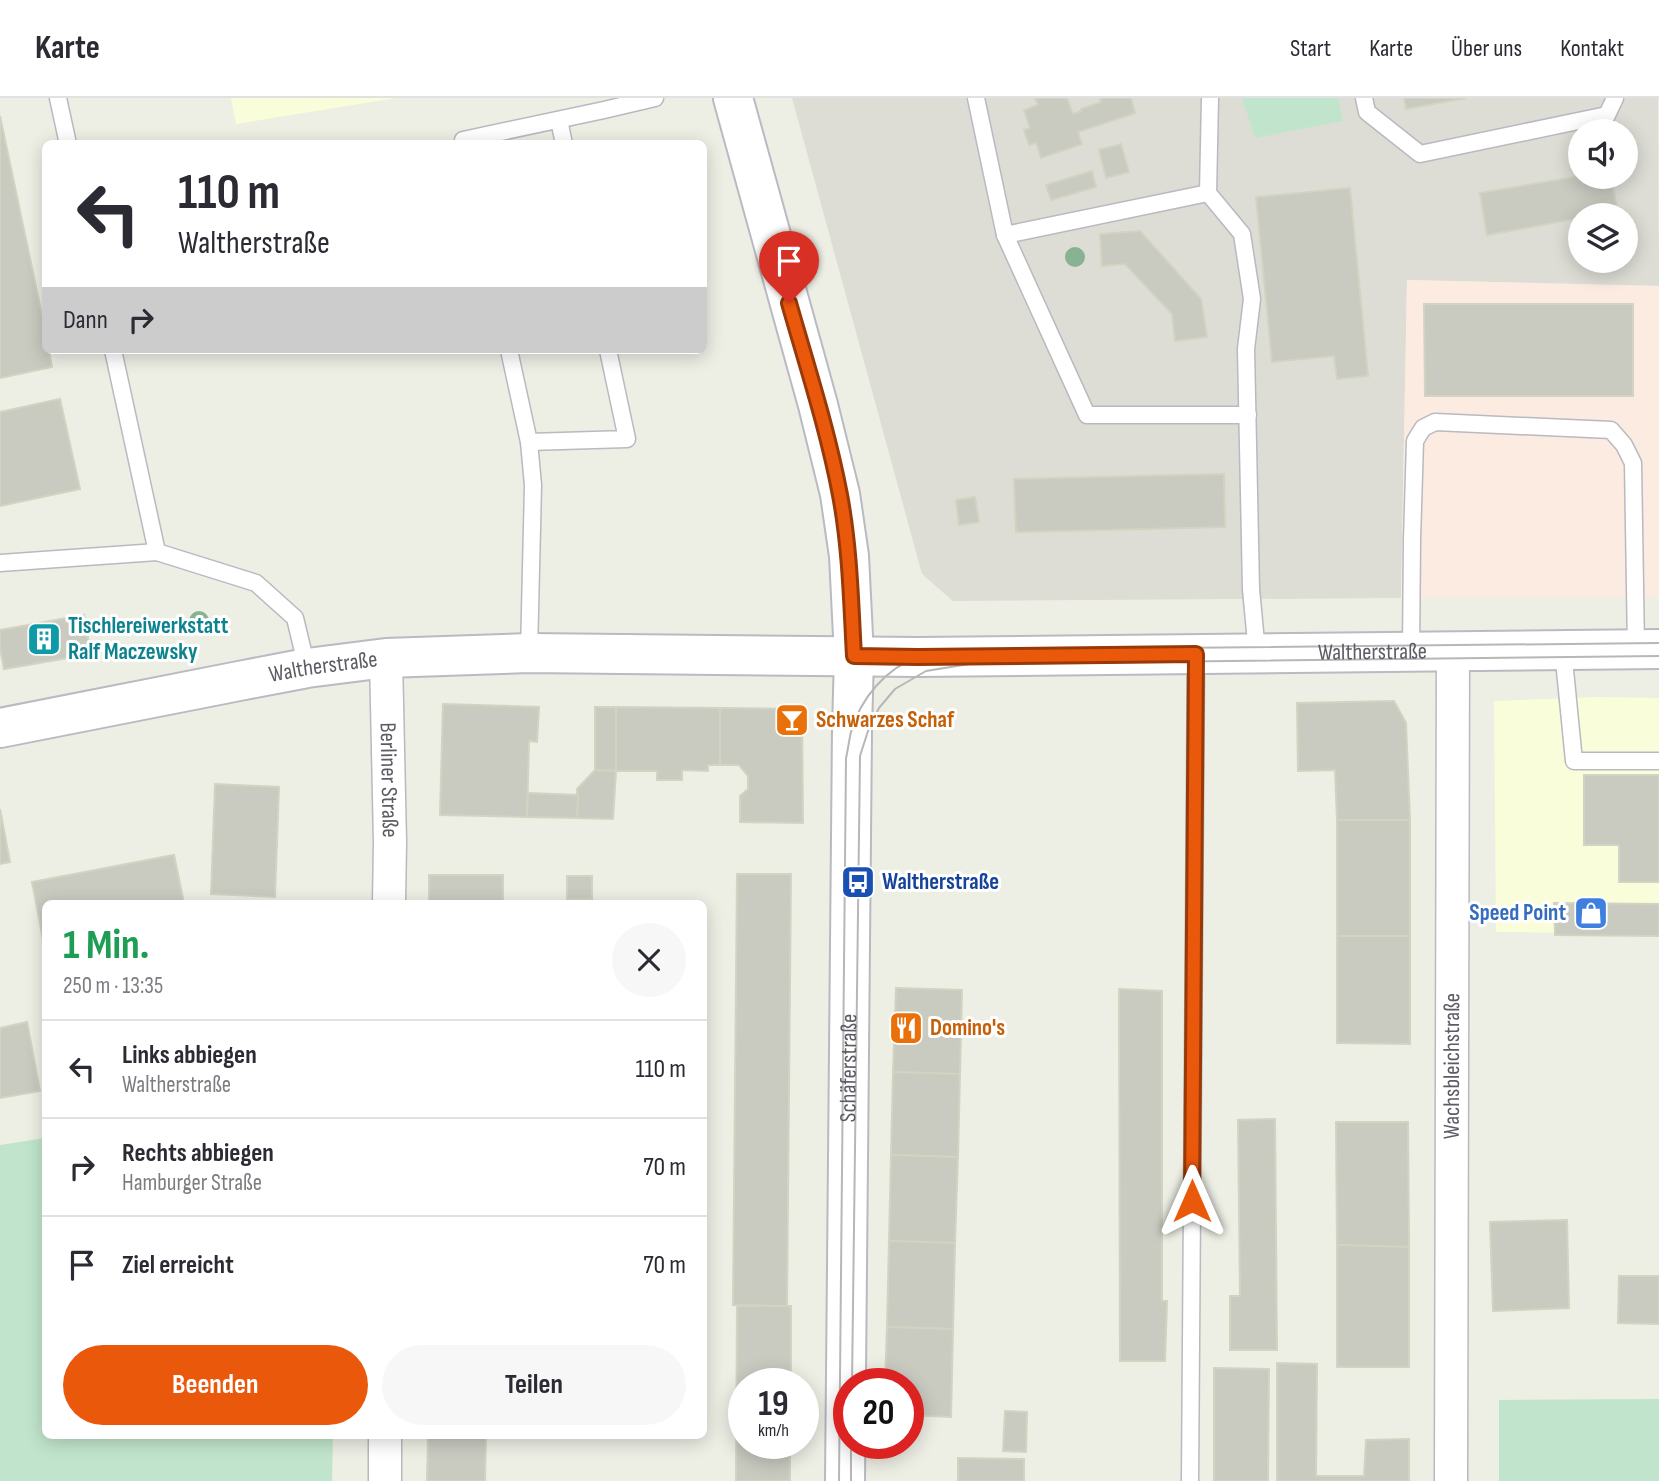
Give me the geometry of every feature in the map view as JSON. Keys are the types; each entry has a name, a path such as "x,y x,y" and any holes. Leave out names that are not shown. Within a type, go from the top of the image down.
{"main road":[{"name":"Schäferstraße","path":"733,98 818,405 840,494 849,556 854,656 845,1481"},
{"name":"Waltherstraße","path":"0,728 307,668 386,658 529,653 918,657 1648,649"}],"street":[{"name":"Wachsbleichstraße","path":"1451,1481 1453,651"},
{"name":"Berliner Straße","path":"386,658 390,842 388,900"},
{"path":"385,1439 385,1481"}],"lane":[{"path":"58,98 67,140"},
{"path":"463,140 654,98"},
{"path":"976,98 1005,235 1087,415 1248,415"},
{"path":"1210,98 1208,193 1242,234 1252,299 1246,349 1251,589 1257,653"},
{"path":"1364,98 1367,112 1420,154 1608,115 1615,98"},
{"path":"559,120 563,140"},
{"path":"1005,235 1208,193"},
{"path":"114,354 157,552"},
{"path":"510,354 529,442 533,485 529,653"},
{"path":"529,442 627,439 609,354"},
{"path":"1411,651 1414,447 1423,428 1435,422 1611,430 1624,445 1633,463 1648,649"},
{"path":"0,563 157,552 256,583 295,618 307,668"},
{"path":"1563,650 1574,761 1659,761"},
{"path":"1190,1481 1196,654"}],"shaded area":[{"path":"231,98 396,98 236,124"},
{"path":"792,98 1658,98 1659,286 1407,280 1401,598 953,601 922,574"},
{"path":"1242,98 1338,98 1343,121 1255,138"},
{"path":"1407,280 1659,286 1659,597 1401,598"},
{"path":"1598,697 1659,698 1659,934 1496,932 1494,701"},
{"path":"42,1138 42,1439 333,1439 332,1481 0,1481 0,1145"},
{"path":"1659,1399 1659,1481 1499,1481 1499,1400"}],"building":[{"path":"1035,98 1067,98 1073,114 1101,102 1100,98 1131,98 1135,113 1078,132 1082,144 1041,158 1036,143 1029,145 1024,130 1030,128 1024,110 1038,105"},
{"path":"1404,98 1466,98 1406,109"},
{"path":"0,116 42,315 42,354 50,354 52,367 0,378"},
{"path":"1121,144 1129,172 1106,178 1099,150"},
{"path":"1092,171 1096,187 1051,200 1046,185"},
{"path":"1568,178 1568,189 1613,189 1616,203 1568,203 1568,220 1487,235 1480,193"},
{"path":"1350,188 1368,376 1337,379 1334,356 1272,362 1256,197"},
{"path":"1140,231 1201,299 1207,337 1175,341 1172,314 1125,264 1102,266 1100,234"},
{"path":"1424,304 1633,304 1633,396 1425,396"},
{"path":"60,399 80,489 0,506 0,412"},
{"path":"1224,474 1225,527 1016,532 1014,479"},
{"path":"975,497 979,522 959,525 956,500"},
{"name":"Tischlereiwerkstatt Ralf Maczewsky","path":"84,615 91,654 4,669 0,630"},
{"path":"1394,701 1406,723 1410,820 1337,820 1335,770 1298,771 1297,703"},
{"path":"443,704 539,707 537,742 529,741 527,817 440,815"},
{"path":"595,707 616,707 616,771 595,770"},
{"path":"616,707 720,708 720,765 708,765 708,771 682,770 682,780 657,780 657,771 616,771"},
{"path":"720,708 795,709 802,716 803,823 740,822 740,796 748,789 748,776 739,765 720,765"},
{"path":"595,770 616,771 613,819 577,818 577,789"},
{"path":"1584,775 1659,775 1659,882 1619,882 1619,845 1584,845"},
{"path":"215,784 279,787 275,897 211,894"},
{"path":"528,793 578,795 577,818 527,817"},
{"path":"0,809 10,862 0,864"},
{"path":"1337,820 1410,820 1410,936 1337,936"},
{"path":"174,855 183,900 42,900 42,934 32,882"},
{"path":"737,874 791,874 787,1306 733,1305"},
{"path":"429,875 503,875 503,900 429,900"},
{"path":"567,876 592,876 592,899 567,899"},
{"path":"1554,903 1659,904 1659,936 1555,935"},
{"path":"1337,936 1410,936 1410,1044 1337,1043"},
{"path":"896,988 962,990 960,1074 893,1072"},
{"path":"1119,989 1162,991 1162,1301 1167,1301 1165,1361 1120,1361"},
{"path":"27,1022 40,1091 0,1098 0,1028"},
{"path":"893,1072 960,1074 958,1157 891,1155"},
{"path":"1275,1119 1277,1350 1230,1350 1230,1296 1240,1296 1238,1120"},
{"path":"1336,1122 1408,1122 1409,1247 1337,1245"},
{"path":"891,1155 958,1157 955,1243 889,1241"},
{"path":"1567,1220 1569,1308 1493,1311 1490,1222"},
{"path":"889,1241 955,1243 953,1329 887,1327"},
{"path":"1337,1245 1409,1247 1409,1367 1337,1367"},
{"path":"1619,1276 1659,1276 1659,1324 1618,1323"},
{"path":"737,1306 791,1306 791,1368 737,1368"},
{"path":"887,1327 953,1329 951,1417 924,1416 924,1368 886,1368"},
{"path":"1277,1363 1317,1364 1316,1476 1364,1476 1366,1440 1409,1439 1409,1481 1277,1481"},
{"path":"1214,1368 1269,1369 1268,1481 1214,1481"},
{"path":"1005,1411 1027,1412 1026,1452 1003,1451"},
{"path":"428,1439 486,1439 485,1481 427,1481"},
{"path":"958,1458 1024,1459 1024,1481 958,1481"},
{"path":"736,1459 790,1459 790,1481 736,1481"}],"tram line":[{"path":"839,1481 846,758 855,720 876,686 895,669 918,657 938,652 972,650 1659,643"},
{"path":"852,1368 860,756 879,708 895,689 926,671 969,664 1659,656"},
{"path":"851,1459 851,1481"}],"place":[{"name":"Tischlereiwerkstatt Ralf Maczewsky","path":"44,639"},
{"name":"Schwarzes Schaf","path":"792,720"},
{"name":"Waltherstraße","path":"858,882"},
{"name":"Speed Point","path":"1591,913"},
{"name":"Domino's","path":"906,1028"}],"route":[{"path":"789,303 840,494 849,556 854,656 1196,654 1192,1201"}]}
